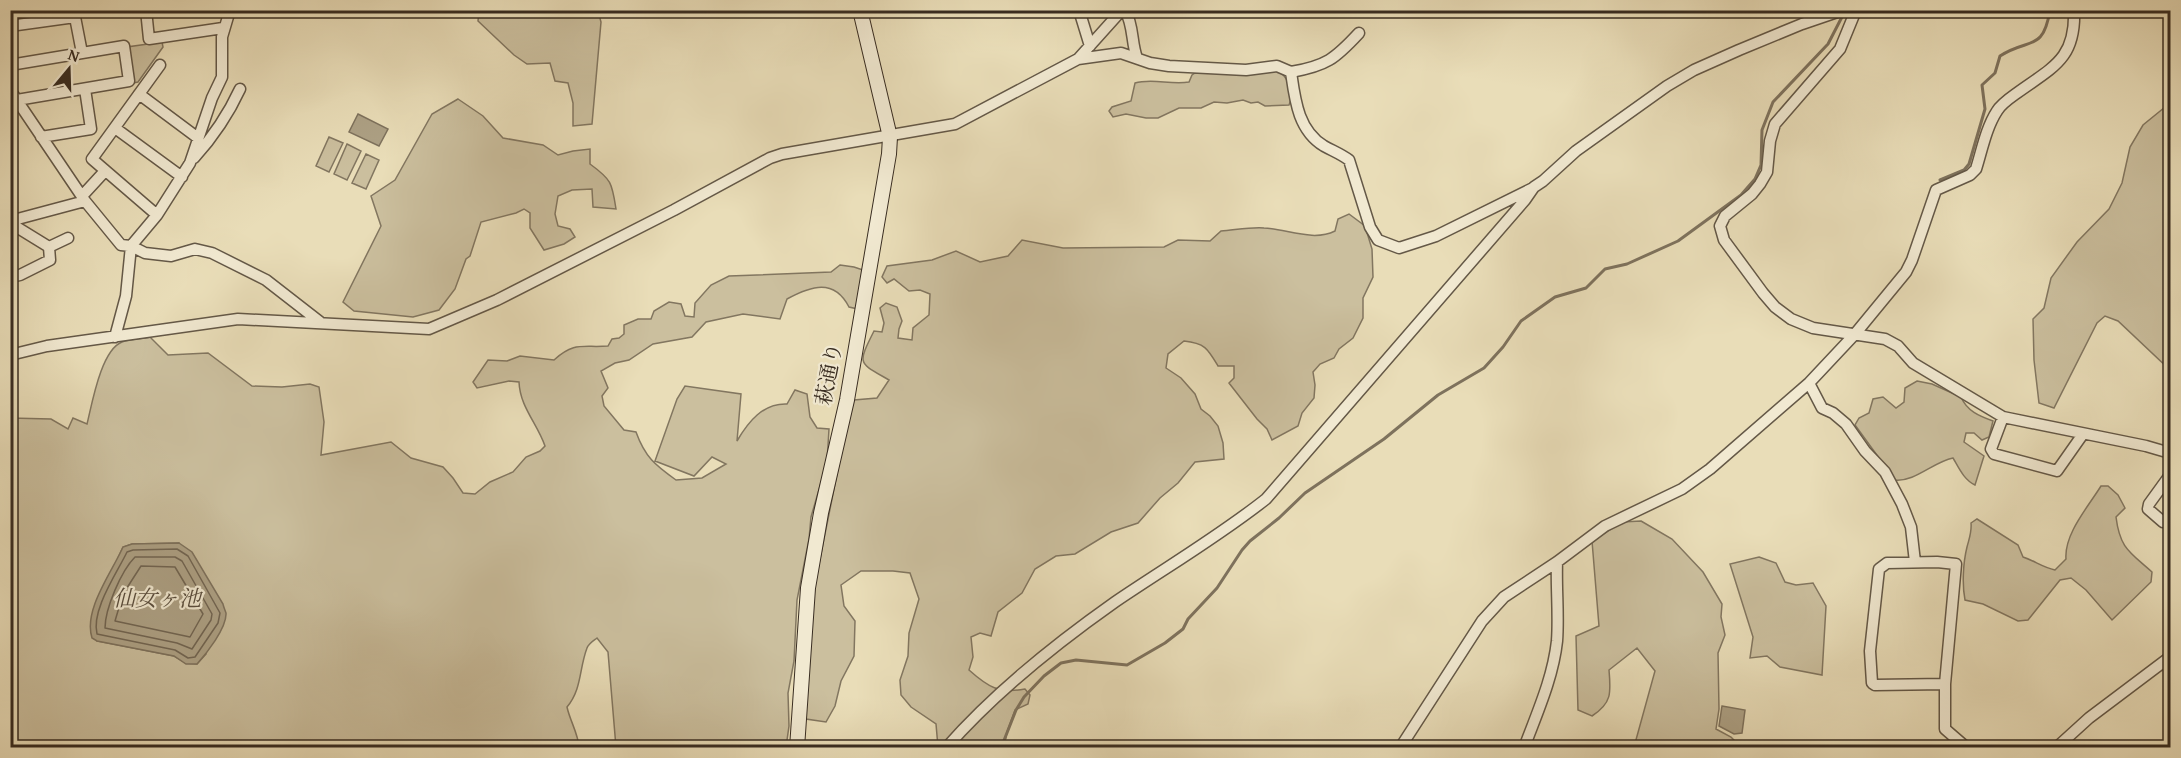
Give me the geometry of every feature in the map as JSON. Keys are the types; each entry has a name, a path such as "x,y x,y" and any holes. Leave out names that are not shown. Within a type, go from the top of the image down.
{"street":[{"path":"146,10 149,39 223,32"},
{"path":"190,163 222,77 223,32 230,10"},
{"name":"萩通り","path":"797,747 808,588 821,513 847,400 886,177 890,137 860,10"},
{"path":"1078,10 1090,46"},
{"path":"10,355 47,346 238,319 429,328 497,300 674,210 762,162 782,154 955,124 1078,59 1124,10 1130,20 1133,33 1132,46 1137,58"},
{"path":"1291,72 1294,99 1309,134 1324,146 1349,160 1370,227 1378,240 1399,248 1436,236 1544,181 1576,151 1667,86 1694,70 1802,24 1843,10"},
{"path":"1856,10 1840,49 1775,124 1770,141 1767,172 1752,194 1725,216 1720,226 1724,240 1775,307 1791,320 1813,328 1885,339 1898,346 1913,363 2003,417 2170,453"},
{"path":"1400,747 1482,621 1503,597 1557,562 1605,526 1682,489 1710,469 1809,383 1855,334 1906,272 1936,190 1970,175 1976,169 1997,110 2055,65 2071,45 2075,31 2074,10"},
{"path":"10,26 75,17 82,53"},
{"path":"1121,53 1150,63 1169,66 1246,70 1277,66 1291,72 1316,68 1338,56 1359,33"},
{"path":"10,65 124,46 129,81 17,100"},
{"path":"1078,59 1121,53 1132,46"},
{"path":"156,215 92,159 160,65"},
{"path":"41,137 91,129 85,89"},
{"path":"115,337 126,296 131,246 156,215 190,163 213,137 240,89"},
{"path":"10,90 83,199 121,245 131,246 145,253 171,256 195,249 212,252 266,280 320,322"},
{"path":"139,94 198,138"},
{"path":"115,128 182,177"},
{"path":"10,222 83,199 105,171"},
{"path":"945,747 972,717 1066,637 1237,522 1266,499 1534,187"},
{"path":"10,222 49,247"},
{"path":"49,247 68,237"},
{"path":"10,277 20,275 50,260 49,247"},
{"path":"1809,383 1822,408 1833,413 1846,424 1865,451 1885,472 1911,526 1915,562"},
{"path":"2003,417 1991,449 1994,454 2057,471 2083,434"},
{"path":"2170,475 2149,504 2148,509 2163,522 2170,517"},
{"path":"1524,747 1554,658 1557,639 1557,562"},
{"path":"1945,684 1875,686 1872,683 1870,651 1879,569 1887,563 1956,564 1945,684 1945,729 1967,747"},
{"path":"2056,747 2170,657"}],"shaded area":[{"path":"479,11 598,11 601,22 592,124 573,126 573,103 568,83 555,81 550,63 527,64 514,55 478,21"},
{"path":"162,42 163,47 138,82 133,83 127,47"},
{"path":"1276,70 1287,80 1291,90 1289,105 1265,106 1258,102 1251,103 1243,100 1227,103 1214,102 1201,108 1179,108 1158,118 1126,114 1113,117 1109,111 1112,107 1131,101 1135,83 1189,82 1195,73"},
{"path":"458,99 483,116 503,138 543,145 558,155 590,149 590,164 610,183 616,209 593,207 592,189 572,190 558,196 555,214 558,226 570,229 575,237 564,244 544,250 530,228 530,213 524,209 481,222 470,256 466,259 455,289 439,310 413,317 354,311 343,302 381,226 371,196 395,180 432,114"},
{"path":"2170,103 2170,370 2118,321 2105,316 2097,323 2054,408 2039,403 2034,360 2033,319 2044,308 2051,278 2077,242 2109,209 2122,183 2130,147 2143,125"},
{"path":"329,137 343,143 329,172 316,166"},
{"path":"347,144 361,151 347,180 334,174"},
{"path":"366,154 379,160 366,189 352,183"},
{"path":"1349,214 1365,226 1372,249 1373,277 1363,298 1363,318 1353,338 1339,349 1334,358 1320,364 1313,372 1314,398 1302,413 1298,426 1272,440 1267,429 1229,383 1234,378 1234,366 1218,366 1201,345 1184,341 1168,354 1166,368 1181,378 1195,394 1201,409 1218,426 1223,443 1224,459 1195,462 1178,483 1160,498 1138,523 1111,532 1075,554 1056,556 1035,569 1022,593 998,612 991,636 980,633 971,637 973,657 969,670 994,688 1008,691 1025,689 1030,695 1028,704 1015,710 1004,747 938,747 936,724 911,707 901,695 900,680 908,656 909,633 919,599 910,573 861,571 841,585 844,606 855,621 854,656 841,681 835,706 826,722 806,719 804,699 808,619 848,419 854,400 877,398 889,380 866,366 863,357 865,350 874,331 882,332 884,323 880,308 886,303 897,307 902,321 898,338 912,340 913,328 929,315 930,294 920,290 909,291 894,279 887,283 882,277 887,266 932,260 956,251 980,262 1008,256 1022,240 1063,248 1164,247 1178,240 1210,241 1221,231 1248,228 1273,229 1309,235 1327,234 1335,231 1338,219"},
{"path":"840,265 863,270 858,309 849,307 843,298 829,288 813,288 787,299 780,319 743,314 706,322 692,337 653,344 629,360 615,363 601,371 608,388 602,396 604,406 624,430 636,432 643,448 652,460 676,480 702,478 726,464 712,457 694,476 655,461 677,399 685,386 741,394 737,441 757,415 771,407 787,404 795,390 807,394 810,417 817,428 829,429 827,462 811,517 797,600 794,661 788,693 789,726 786,747 616,747 608,652 597,638 587,648 578,686 567,707 579,747 11,747 10,418 51,419 68,429 73,418 87,424 103,366 108,355 122,342 150,337 168,355 208,353 252,386 282,387 310,384 319,387 324,422 321,455 391,442 411,458 443,467 463,493 475,494 490,482 513,472 526,457 540,451 545,446 522,399 519,382 509,381 477,388 473,382 488,360 507,361 520,356 554,360 574,348 608,346 612,339 624,334 624,325 638,319 651,319 654,311 669,302 681,304 685,316 694,317 695,303 711,285 729,276 831,272","holes":["179,543 206,654 197,664 186,663 174,656 97,641 118,558 123,547 132,544"]},
{"path":"1917,381 1932,384 1961,397 1974,412 1993,421 1989,437 1982,440 1974,433 1966,433 1964,442 1984,456 1975,485 1965,477 1953,458 1910,478 1895,480 1855,425 1859,418 1869,413 1873,399 1883,397 1896,408 1904,402 1905,388"},
{"path":"2101,486 2108,486 2118,495 2125,508 2116,517 2123,543 2152,572 2151,582 2112,620 2086,590 2071,578 2060,580 2028,620 2018,621 1983,604 1965,600 1964,567 1971,523 1977,519 2018,545 2023,557 2055,570 2066,559 2066,550 2073,530"},
{"path":"1641,521 1672,539 1703,572 1722,604 1721,617 1725,635 1718,653 1719,709 1716,729 1731,737 1741,747 1634,747 1655,671 1637,648 1609,670 1610,691 1603,707 1592,716 1578,710 1576,636 1599,626 1592,541 1622,522"},
{"path":"1759,557 1776,563 1785,582 1796,585 1813,583 1826,606 1822,675 1780,667 1767,656 1750,658 1753,637 1730,564"}],"water":[{"path":"358,114 388,129 379,146 349,132"},
{"name":"仙女ヶ池","path":"179,543 192,552 226,613 220,633 197,664 186,664 174,656 97,641 92,638 90,627 95,603 123,547 132,544"},
{"path":"1722,706 1745,710 1742,733 1734,734 1719,726"}],"waterway":[{"path":"1940,180 1964,170 1969,164 1985,109 1982,85 1995,73 2000,56 2039,38 2047,24 2050,10"},
{"path":"1001,748 1016,710 1024,697 1044,676 1061,663 1076,660 1127,665 1165,643 1183,629 1188,619 1217,588 1250,541 1305,493 1384,439 1438,395 1484,368 1503,347 1521,321 1555,297 1586,288 1605,269 1627,264 1678,241 1741,195 1755,179 1761,165 1762,130 1773,102 1828,44 1844,13"}]}
